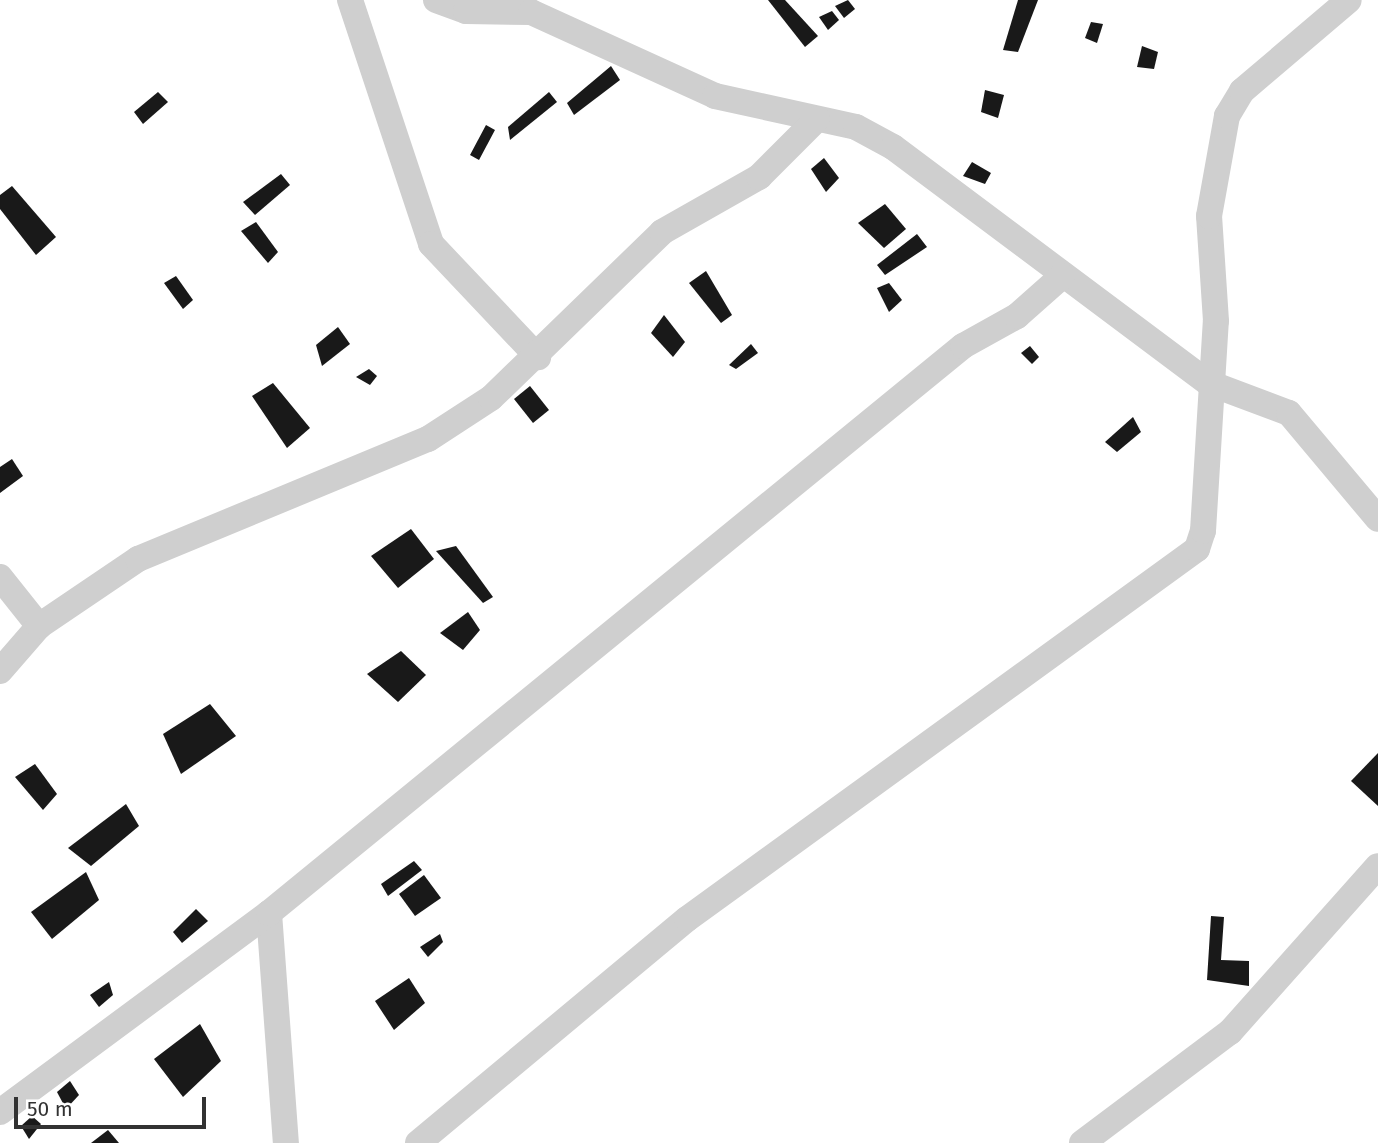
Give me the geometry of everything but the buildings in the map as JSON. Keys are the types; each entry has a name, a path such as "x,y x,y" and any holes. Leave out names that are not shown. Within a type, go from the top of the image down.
{"street":[{"path":"350,0 431,244 538,358"},
{"path":"436,0 466,11 531,12 715,96 856,127 893,147 1062,276 1209,383 1289,413 1378,519"},
{"path":"418,1143 687,919 1197,549 1203,531 1209,383 1216,321 1209,216 1227,116 1242,91 1349,0"},
{"path":"0,671 39,626 138,559 428,439 538,358 662,232 759,177 817,119"},
{"path":"0,1112 269,913 963,346 1017,316 1062,276"},
{"path":"0,577 39,626"},
{"path":"1082,1143 1230,1032 1378,866"},
{"path":"269,913 286,1143"}]}
